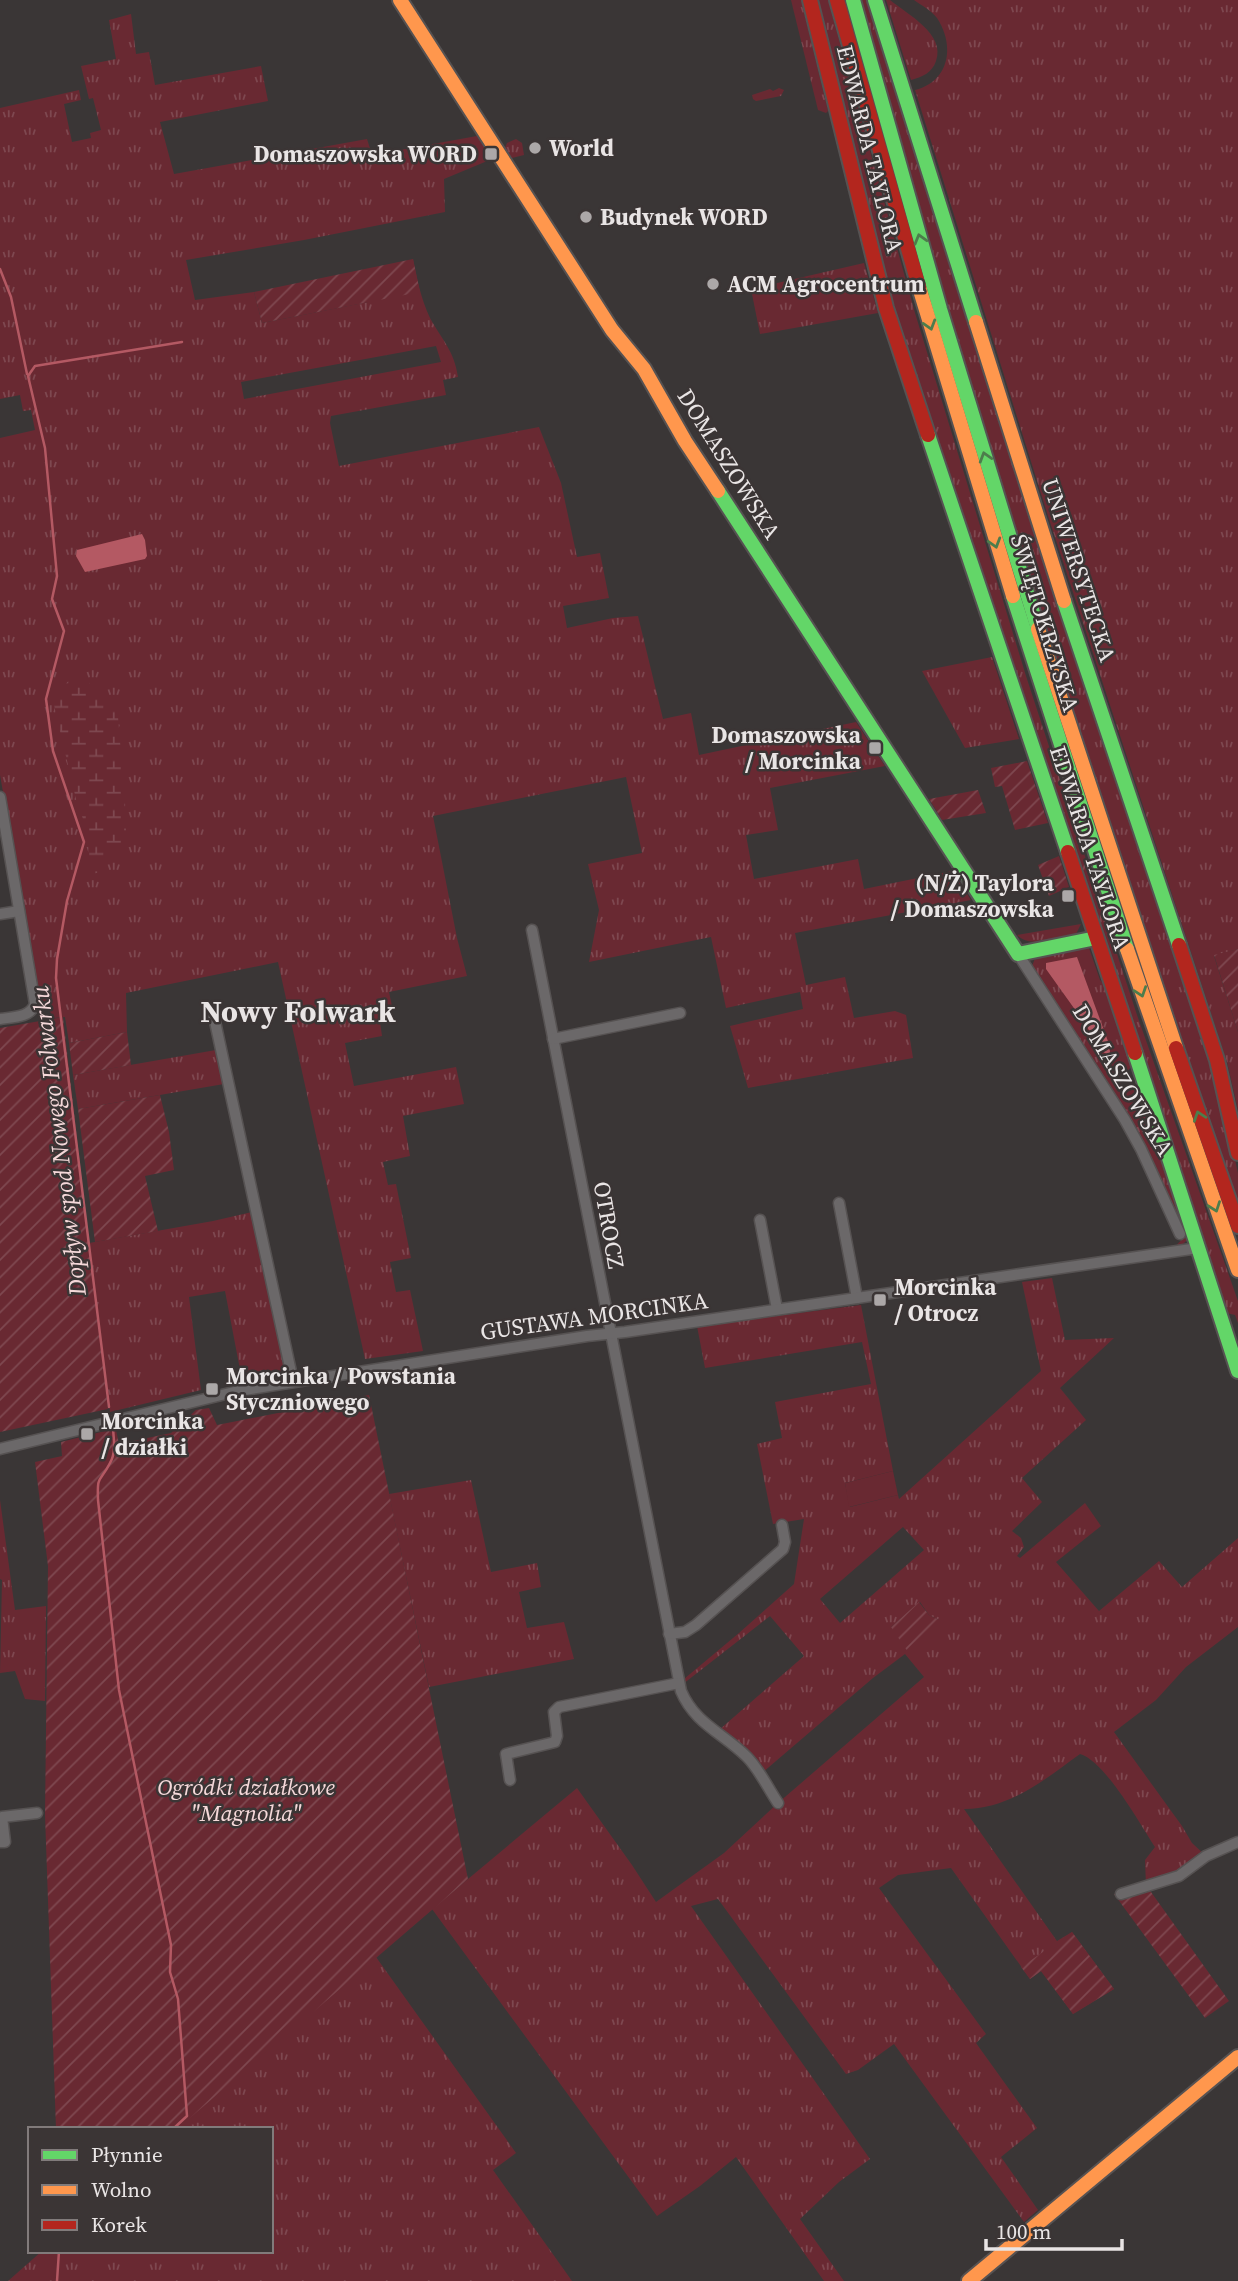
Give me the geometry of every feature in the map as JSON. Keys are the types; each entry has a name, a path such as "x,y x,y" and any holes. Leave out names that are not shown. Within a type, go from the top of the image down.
{"main road":[{"name":"DOMASZOWSKA","path":"400,0 607,322 644,369 685,441 1018,954"},
{"name":"EDWARDA TAYLORA","path":"810,0 886,308 1238,1371"},
{"name":"ŚWIĘTOKRZYSKA","path":"838,0 916,277 1006,578 1130,960 1238,1270"},
{"name":"ŚWIĘTOKRZYSKA","path":"853,0 953,350 1021,575 1108,847 1238,1226"},
{"name":"UNIWERSYTECKA","path":"875,0 1060,590 1217,1060 1238,1153"},
{"path":"1018,954 1096,938"},
{"path":"969,2281 1238,2057"}],"street":[{"path":"0,797 35,1003 34,1009 29,1013 0,1019"},
{"path":"0,915 19,911"},
{"name":"OTROCZ","path":"532,930 680,1687"},
{"name":"DOMASZOWSKA","path":"1018,954 1125,1120 1180,1234"},
{"path":"553,1040 680,1013"},
{"path":"214,1017 293,1381"},
{"path":"839,1203 857,1298"},
{"path":"760,1220 777,1310"},
{"name":"GUSTAWA MORCINKA","path":"0,1449 209,1397 293,1381 1198,1248"},
{"path":"669,1634 685,1632 696,1625 783,1549 785,1542 782,1525"},
{"path":"510,1780 506,1754 555,1742 557,1736 554,1712 559,1707 680,1687 692,1713 750,1760 778,1803"},
{"path":"0,1842 5,1842 2,1817 37,1813"},
{"path":"1121,1894 1179,1876 1206,1856 1238,1842"}],"green space":[{"path":"791,0 801,0 828,111 826,113 818,110"},
{"path":"814,0 828,0 915,313 1026,676 1137,1015 1238,1301 1238,1323 1235,1315 1222,1312 897,323"},
{"path":"861,0 871,0 1212,1061 1238,1173 1238,1205 1133,897 979,414"},
{"path":"886,0 890,0 915,18 935,42 938,51 936,61 932,69 923,76 911,80"},
{"path":"914,0 1238,0 1238,949 1214,956 1238,1032 1238,1110 1227,1062 1048,516 915,90 936,79 946,61 947,50 943,28 937,18"},
{"path":"131,14 136,54 149,52 155,85 261,66 268,101 160,122 174,174 367,139 372,155 477,136 492,159 444,179 445,212 186,260 195,300 254,292 262,323 368,302 413,259 427,311 451,352 458,377 443,380 446,395 331,416 339,466 539,427 561,483 577,557 600,553 609,598 563,606 567,628 613,618 638,616 663,719 691,713 699,755 856,722 885,766 770,788 778,830 746,835 754,879 858,859 864,889 952,871 971,900 795,933 806,985 845,977 854,1018 895,1011 906,1015 913,1058 748,1088 730,1026 803,1009 800,992 726,1008 711,937 589,962 599,910 588,864 642,853 626,777 433,816 467,976 389,992 393,1011 379,1015 382,1036 345,1043 354,1086 456,1067 464,1104 403,1116 410,1156 383,1162 388,1185 396,1184 411,1258 390,1262 396,1292 410,1290 423,1351 365,1359 278,962 126,993 127,1032 69,1043 65,1017 54,1018 41,997 35,973 0,775 0,438 35,430 31,410 23,411 20,395 0,399 0,108 79,90 81,100 64,104 72,142 91,138 90,133 101,130 93,98 89,99 81,66 116,59 109,20","holes":["436,346 441,362 244,399 241,382"]},
{"path":"779,88 784,90 781,96 756,101 753,99 752,95"},
{"path":"516,139 522,143 524,155 512,158 505,148 507,143"},
{"path":"413,259 420,292 262,323 254,292"},
{"path":"864,263 878,313 760,334 751,289"},
{"path":"992,657 1019,739 965,748 922,671"},
{"path":"75,672 84,675 99,698 114,704 118,717 125,800 126,837 101,872 87,875 89,836 76,799 53,701"},
{"path":"1027,761 1048,823 1015,830 1002,786 995,787 991,768"},
{"path":"978,790 986,813 942,820 929,799"},
{"path":"1059,856 1069,887 1049,896 1038,865"},
{"path":"1081,924 1076,934 1054,940 1029,941 1017,935"},
{"path":"1089,948 1100,980 1108,989 1132,1065 1128,1071 1119,1075 1125,1091 1138,1091 1145,1096 1188,1239 1179,1248 1174,1248 1184,1237 1138,1135 1032,966 1036,956"},
{"path":"1238,949 1238,1032 1214,955"},
{"path":"63,1017 108,1409 0,1432 0,1028"},
{"path":"127,1032 131,1065 73,1075 69,1043"},
{"path":"216,1050 224,1084 78,1109 73,1075"},
{"path":"160,1095 174,1170 145,1176 158,1231 95,1242 78,1109"},
{"path":"252,1212 288,1373 242,1380 225,1291 189,1297 201,1390 110,1412 89,1243"},
{"path":"1052,1278 1065,1340 1114,1338 1060,1388 1086,1420 1022,1478 1042,1502 1012,1531 1021,1538 1024,1547 1017,1556 1020,1558 1085,1503 1101,1526 1056,1562 1099,1611 1159,1561 1182,1587 1238,1538 1238,1627 1186,1667 1156,1700 1114,1732 1192,1843 1206,1856 1201,1861 1146,1885 1145,1860 1155,1847 1111,1780 1090,1759 1080,1754 1026,1791 996,1804 964,1809 1057,1941 1072,1932 1114,1989 1073,2014 1041,1971 1030,1979 951,1868 898,1875 879,1888 986,2034 976,2043 1037,2128 1001,2157 1038,2210 1024,2222 894,2044 858,2070 846,2074 718,1899 691,1906 870,2159 839,2182 800,2219 844,2281 824,2281 736,2157 657,2216 432,1909 577,1788 656,1902 724,1853 924,1677 905,1654 762,1773 739,1743 719,1730 804,1656 770,1616 683,1684 684,1679 794,1584 804,1519 773,1524 757,1444 782,1438 775,1402 871,1384 862,1342 705,1368 697,1326 861,1305 893,1471 845,1483 850,1507 898,1495 899,1499 1041,1371 1022,1282","holes":["903,1527 924,1550 840,1623 820,1599","920,1602 929,1615 939,1620 891,1627"]},
{"name":"Ogródki działkowe \"Magnolia\"","path":"369,1395 468,1879 179,2127 56,2127 45,1815 48,1566 35,1462 62,1456 61,1442 113,1429 116,1430 119,1444 171,1433 196,1410 209,1408 217,1425"},
{"path":"893,1471 898,1495 849,1507 845,1483"},
{"path":"471,1480 491,1572 537,1563 541,1587 519,1592 527,1628 564,1622 574,1659 429,1687 389,1494"},
{"path":"0,1500 15,1610 46,1606 45,1701 25,1699 15,1671 0,1673"},
{"path":"919,1602 929,1615 939,1620 940,1626 908,1652 891,1627"},
{"path":"1146,1885 1229,2001 1205,2018 1114,1894"},
{"path":"1072,1932 1114,1989 1073,2014 1041,1971 1030,1979 1021,1967"},
{"path":"376,1957 516,2153 493,2170 572,2281 8,2281 40,2253 273,2253 273,2127 175,2127"}],"shaded area":[{"path":"142,534 147,556 145,559 85,572 76,556 77,550"},
{"path":"1077,957 1109,1044 1109,1055 1101,1051 1046,969 1046,963"}],"waterway":[{"path":"0,269 11,297 27,374"},
{"name":"Dopływ spod Nowego Folwarku","path":"109,1407 56,978 67,901 84,842 53,751 46,699 64,631 52,599 57,576 45,448 28,376 35,366 182,342"},
{"name":"Dopływ spod Nowego Folwarku","path":"113,1429 113,1455 99,1482 98,1500 119,1690 171,1945 170,1972 178,1999 187,2116 175,2127"},
{"name":"Dopływ spod Nowego Folwarku","path":"57,2281 59,2253"}],"traffic: fast":[{"path":"853,0 940,309 1038,629"},
{"path":"875,0 976,322"},
{"path":"928,435 1068,852"},
{"path":"718,491 1018,954 1096,938"},
{"path":"1013,596 1127,949"},
{"path":"1064,601 1179,945"},
{"path":"1135,1053 1238,1371"}],"traffic: slow":[{"path":"400,0 612,330 644,369 685,441 718,491"},
{"path":"919,287 1013,596"},
{"path":"976,322 1064,601"},
{"path":"1038,629 1176,1048"},
{"path":"1127,949 1238,1270"},
{"path":"969,2281 1238,2057"}],"traffic: jam":[{"path":"810,0 886,308 928,435"},
{"path":"837,0 919,287"},
{"path":"1068,852 1135,1053"},
{"path":"1179,945 1217,1060 1238,1153"},
{"path":"1176,1048 1238,1226"}],"place":[{"name":"World","path":"535,148"},
{"name":"Domaszowska WORD","path":"491,154"},
{"name":"Budynek WORD","path":"586,217"},
{"name":"ACM Agrocentrum","path":"713,284"},
{"name":"Domaszowska / Morcinka","path":"875,748"},
{"name":"(N/Ż) Taylora / Domaszowska","path":"1068,896"},
{"name":"Morcinka / Otrocz","path":"880,1300"},
{"name":"Morcinka / Powstania Styczniowego","path":"212,1389"},
{"name":"Morcinka / działki","path":"87,1434"}],"district":[{"name":"Nowy Folwark","path":"298,1012"}]}
